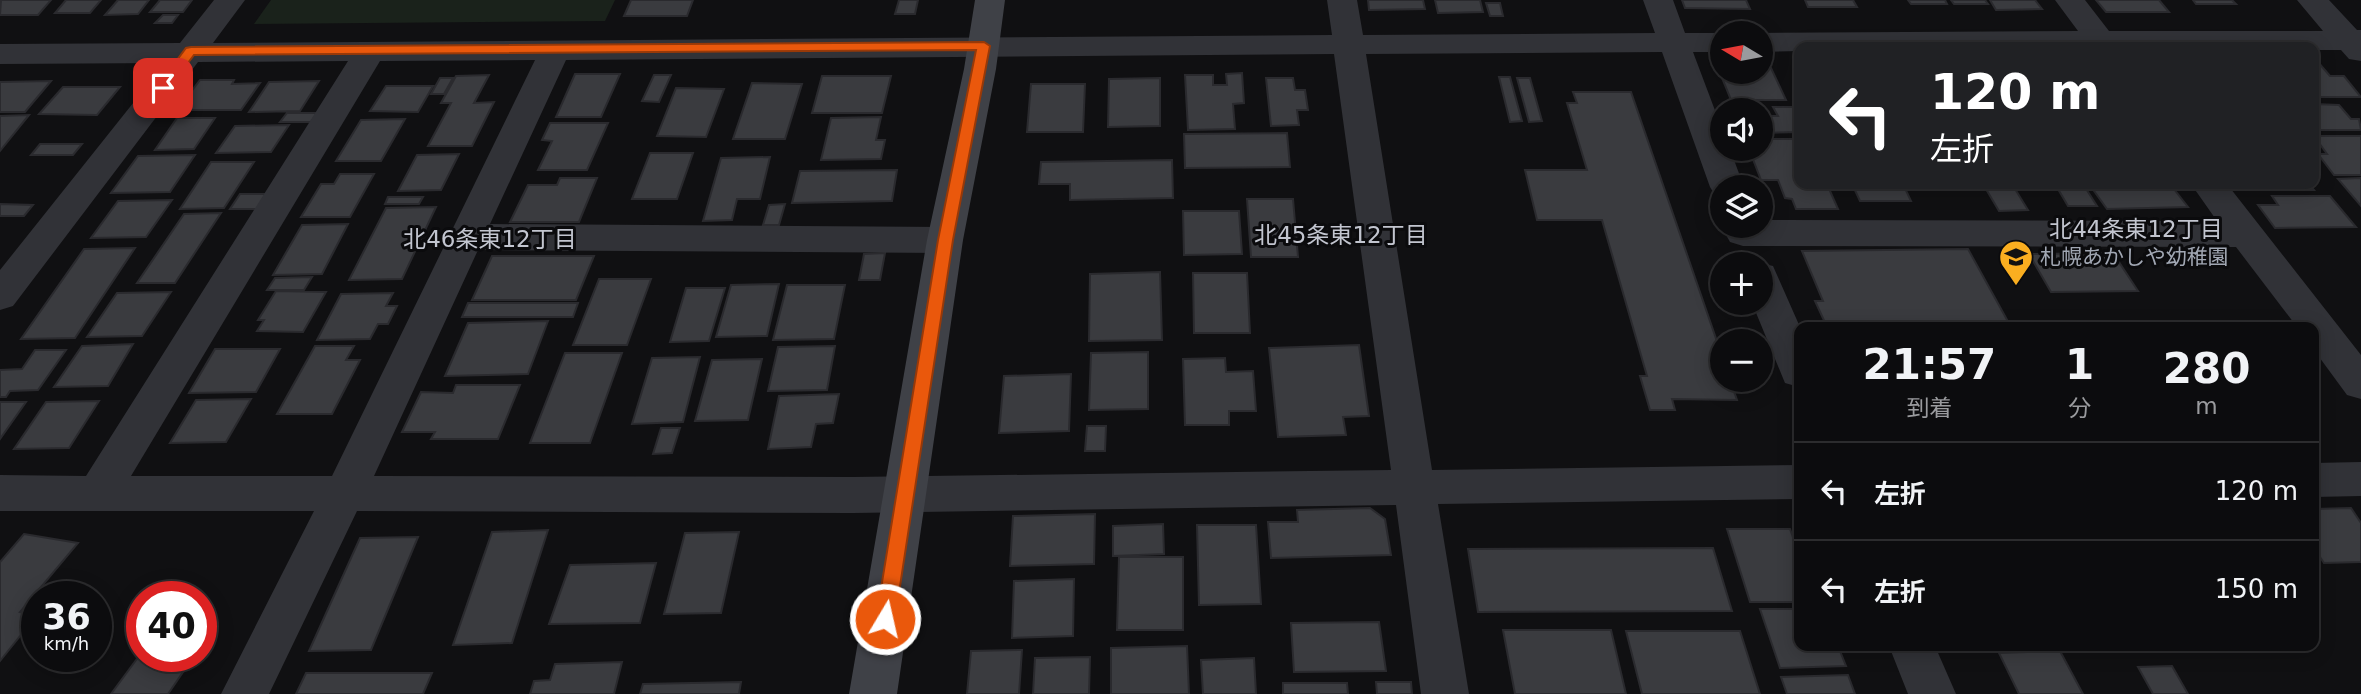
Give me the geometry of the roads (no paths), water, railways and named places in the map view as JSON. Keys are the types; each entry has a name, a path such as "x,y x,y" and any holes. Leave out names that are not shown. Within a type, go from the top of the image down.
{"street":[{"path":"0,296 230,0"},
{"path":"873,694 945,240 984,46 990,0"},
{"path":"1342,0 1445,694"},
{"path":"1658,0 1723,175"},
{"path":"2070,0 2101,42"},
{"path":"2312,0 2357,44"},
{"path":"0,54 1710,42"},
{"path":"1773,42 1794,42"},
{"path":"2319,44 2357,44"},
{"path":"245,694 345,492 555,50"},
{"path":"98,493 370,51"},
{"path":"2212,189 2314,322"},
{"path":"1747,241 2247,234"},
{"path":"467,236 945,240"},
{"path":"1773,308 1794,360"},
{"path":"2319,329 2361,384"},
{"path":"2319,480 2361,479"},
{"path":"0,493 906,494 1794,482"},
{"path":"1914,651 1932,694"}],"place":[{"name":"札幌あかしや幼稚園","path":"2016,287"}],"district":[{"name":"北44条東12丁目","path":"2136,229"},
{"name":"北45条東12丁目","path":"1341,235"},
{"name":"北46条東12丁目","path":"490,239"}]}
